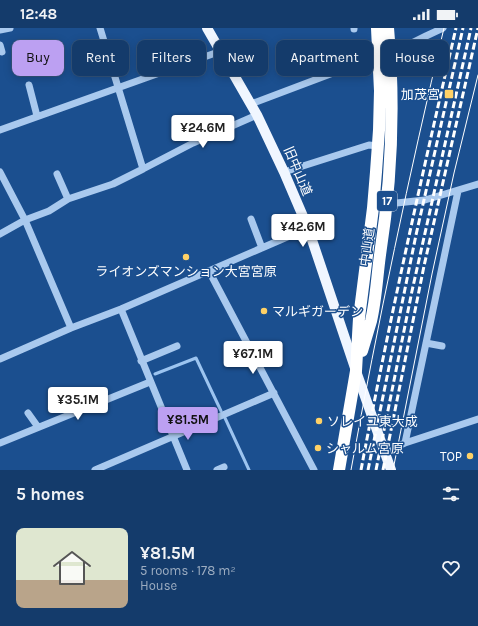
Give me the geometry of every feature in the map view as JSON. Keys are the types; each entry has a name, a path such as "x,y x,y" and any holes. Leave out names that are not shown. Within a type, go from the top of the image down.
{"highway":[{"name":"中山道","path":"377,28 381,43"},
{"name":"中山道","path":"386,40 388,28"},
{"name":"中山道","path":"339,470 356,371 359,318 373,208 383,76"},
{"name":"中山道","path":"356,371 371,321 387,204 392,130 386,76"}],"main road":[{"name":"旧中山道","path":"207,28 214,40"},
{"name":"旧中山道","path":"235,76 257,115 308,228 391,470"}],"street":[{"path":"0,30 10,28"},
{"path":"100,28 143,169"},
{"path":"426,36 431,28"},
{"path":"418,40 443,28"},
{"path":"0,130 214,53"},
{"path":"251,104 381,55"},
{"path":"29,85 37,116"},
{"path":"0,234 68,199 113,184 193,143 257,115"},
{"path":"284,172 369,145 378,146"},
{"path":"0,172 25,220 71,328"},
{"path":"57,174 68,199"},
{"path":"387,204 425,200 478,184"},
{"path":"406,443 458,191"},
{"path":"251,219 262,248"},
{"path":"0,360 71,328 120,310 308,228"},
{"path":"209,271 314,470"},
{"path":"120,310 187,470"},
{"path":"426,343 442,346"},
{"path":"141,361 177,346"},
{"path":"0,443 150,382"},
{"path":"97,469 274,393"},
{"path":"28,413 38,427"},
{"path":"384,452 406,443 478,419"}],"waterway":[{"path":"155,374 196,358 221,411"},
{"path":"225,418 249,470"}],"tram line":[{"path":"351,470 394,249 444,28"},
{"path":"393,470 432,274 454,173 478,75"}],"railway":[{"path":"361,470 406,249 456,28"},
{"path":"368,470 416,235 463,28"},
{"path":"376,470 412,291 471,28"},
{"path":"383,470 424,266 478,28"}],"place":[{"name":"加茂宮","path":"449,94"},
{"name":"ライオンズマンション大宮宮原","path":"186,257"},
{"name":"マルギガーデン","path":"264,311"},
{"name":"ソレイユ東大成","path":"319,421"},
{"name":"シャルム宮原","path":"318,448"},
{"name":"TOP","path":"470,456"}]}
